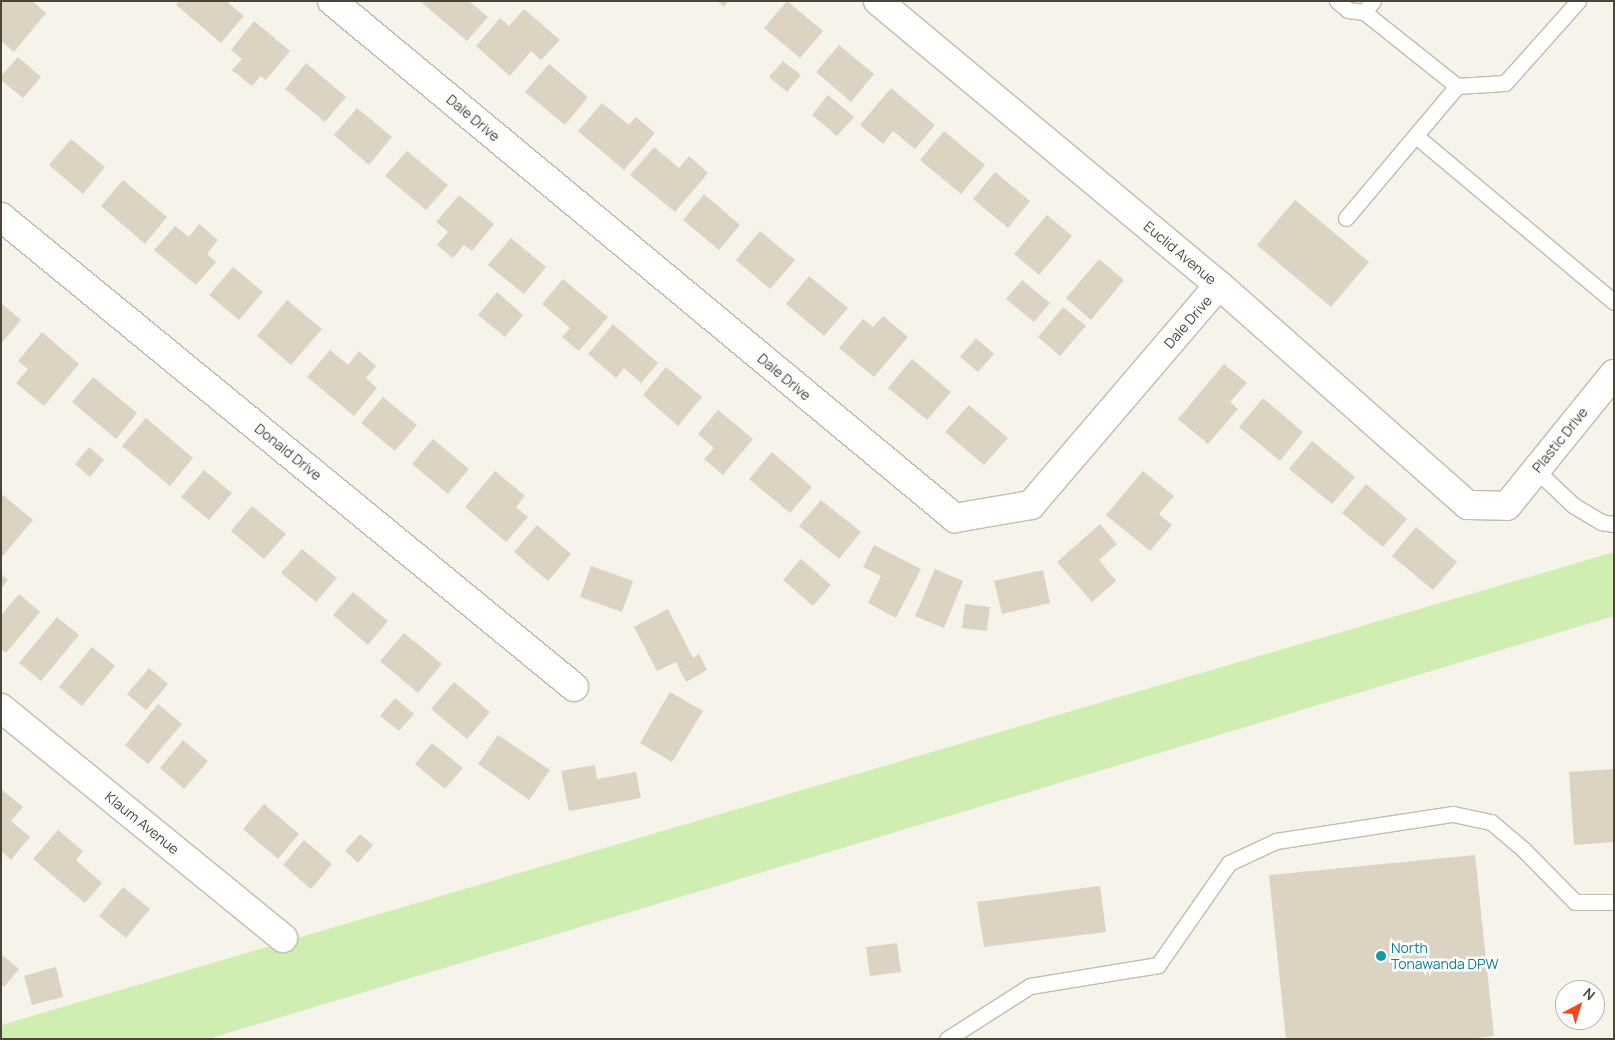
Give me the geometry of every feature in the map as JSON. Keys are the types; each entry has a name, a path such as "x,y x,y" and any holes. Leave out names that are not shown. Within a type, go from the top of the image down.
{"street":[{"name":"Dale Drive","path":"332,1 955,518 1031,505 1219,285"},
{"name":"Euclid Avenue","path":"878,1 1219,285 1468,505 1507,506"},
{"name":"Donald Drive","path":"1,217 574,687"},
{"name":"Plastic Drive","path":"1507,506 1614,374"},
{"name":"Klaum Avenue","path":"1,708 283,938"}],"lane":[{"path":"1337,1 1348,10 1369,7 1457,86 1505,83 1578,1"},
{"path":"1346,218 1457,86"},
{"path":"1416,136 1614,302"},
{"path":"1536,470 1573,506 1601,522 1614,524"},
{"path":"947,1039 1030,986 1158,965 1229,863 1276,841 1453,814 1491,822 1523,849 1575,902 1614,902"}],"green space":[{"path":"1614,552 1614,616 208,1039 1,1039 1,1025"}],"building":[{"path":"4,1 32,1 46,13 14,52 1,41 1,4"},
{"path":"179,1 226,1 244,16 221,43 176,5"},
{"path":"423,1 469,1 488,17 467,41 422,3"},
{"path":"717,1 728,1 724,7"},
{"path":"787,1 823,31 800,58 764,28"},
{"path":"524,9 560,40 541,60 531,51 510,76 476,46 500,18 509,26"},
{"path":"254,21 290,51 266,80 261,76 252,86 232,70 242,59 231,50"},
{"path":"839,45 874,74 851,102 816,72"},
{"path":"18,57 41,77 23,98 1,80 1,76"},
{"path":"783,61 801,75 787,92 769,77"},
{"path":"306,63 346,97 325,122 285,89"},
{"path":"549,64 588,97 565,125 525,92"},
{"path":"891,88 935,125 915,149 893,131 883,144 860,125"},
{"path":"828,95 854,117 837,136 812,115"},
{"path":"602,103 629,125 636,117 655,133 624,170 578,131"},
{"path":"357,108 392,137 369,165 334,135"},
{"path":"944,131 985,165 961,194 920,160"},
{"path":"71,139 105,167 83,194 49,165"},
{"path":"654,147 679,168 689,156 708,173 675,212 630,175"},
{"path":"407,151 448,185 426,210 385,176"},
{"path":"995,172 1030,201 1008,228 973,199"},
{"path":"123,180 167,217 145,244 101,206"},
{"path":"704,194 740,225 719,250 683,220"},
{"path":"459,195 494,224 472,251 464,245 453,258 437,245 448,232 436,222"},
{"path":"1295,200 1369,262 1331,307 1257,245"},
{"path":"1047,215 1072,236 1039,275 1014,254"},
{"path":"199,224 218,240 207,254 216,262 196,285 154,250 175,226 189,237"},
{"path":"760,231 795,260 770,289 736,260"},
{"path":"511,238 546,267 524,294 488,265"},
{"path":"1099,259 1124,280 1091,320 1066,298"},
{"path":"233,267 263,292 239,320 209,295"},
{"path":"809,276 848,308 824,336 786,304"},
{"path":"563,279 608,317 579,351 562,337 570,328 542,304"},
{"path":"1022,280 1050,303 1034,322 1006,299"},
{"path":"497,292 523,315 505,337 478,315"},
{"path":"287,300 322,329 291,365 257,336"},
{"path":"1,303 21,320 1,344"},
{"path":"1063,307 1086,326 1060,356 1038,337"},
{"path":"883,316 908,337 874,377 839,348 863,319 873,327"},
{"path":"613,324 658,363 641,383 624,368 616,378 588,354"},
{"path":"42,332 79,364 44,406 16,383 28,369 18,361"},
{"path":"976,338 994,354 978,372 960,357"},
{"path":"330,350 348,365 359,351 376,366 366,378 377,388 354,416 307,377"},
{"path":"912,359 951,392 927,420 888,388"},
{"path":"1224,364 1247,383 1230,402 1238,409 1208,444 1178,419"},
{"path":"666,367 702,397 678,426 643,395"},
{"path":"93,377 137,413 116,439 72,402"},
{"path":"383,397 417,425 395,451 361,423"},
{"path":"1263,398 1303,432 1280,461 1239,427"},
{"path":"969,405 1008,438 984,465 945,432"},
{"path":"718,410 753,439 723,475 704,459 714,448 698,434"},
{"path":"146,418 193,458 170,486 122,446"},
{"path":"433,439 469,469 448,494 412,464"},
{"path":"1312,441 1355,477 1332,504 1289,469"},
{"path":"89,447 104,460 90,477 75,464"},
{"path":"772,452 812,487 790,513 749,479"},
{"path":"204,470 232,493 209,520 181,497"},
{"path":"495,471 525,496 516,507 528,517 506,542 465,507"},
{"path":"1143,471 1174,496 1159,514 1172,525 1150,551 1106,515"},
{"path":"1366,484 1407,519 1383,547 1342,513"},
{"path":"3,495 33,520 1,558 1,498"},
{"path":"821,500 861,532 839,559 799,526"},
{"path":"252,506 286,534 264,559 231,531"},
{"path":"1100,524 1117,544 1099,560 1116,581 1092,602 1057,562"},
{"path":"537,525 571,554 548,581 514,552"},
{"path":"1416,527 1457,562 1433,590 1392,556"},
{"path":"874,545 921,569 896,618 868,603 881,576 863,567"},
{"path":"302,549 337,578 316,602 281,573"},
{"path":"801,559 831,585 813,606 783,580"},
{"path":"591,566 633,581 622,612 580,597"},
{"path":"935,569 963,581 944,628 915,616"},
{"path":"1043,570 1050,603 1002,614 994,581"},
{"path":"1,574 8,580 1,589"},
{"path":"353,592 388,621 368,645 333,615"},
{"path":"19,594 40,612 6,653 1,649 1,615"},
{"path":"965,604 990,607 987,631 962,628"},
{"path":"668,609 693,658 699,654 707,670 686,682 676,662 657,671 634,627"},
{"path":"57,617 79,635 41,681 19,663"},
{"path":"404,633 442,664 418,693 380,661"},
{"path":"92,647 115,666 82,706 59,687"},
{"path":"149,668 168,684 146,710 127,694"},
{"path":"454,682 490,712 467,739 431,709"},
{"path":"670,692 703,711 672,762 640,743"},
{"path":"395,698 414,714 399,731 380,716"},
{"path":"158,704 182,724 148,764 125,745"},
{"path":"498,735 550,770 529,800 478,764"},
{"path":"183,740 208,761 184,789 160,768"},
{"path":"432,743 463,768 445,789 415,764"},
{"path":"595,765 597,779 636,772 641,798 569,811 561,771"},
{"path":"1614,769 1614,842 1574,845 1569,772"},
{"path":"1,789 23,807 11,821 30,837 11,860 1,851"},
{"path":"264,804 299,834 278,859 243,829"},
{"path":"58,830 83,851 76,860 102,883 85,903 33,859"},
{"path":"360,834 373,845 358,863 345,851"},
{"path":"304,840 332,864 311,889 283,865"},
{"name":"North Tonawanda DPW","path":"1475,855 1494,1036 1469,1039 1286,1039 1269,875"},
{"path":"1100,886 1106,932 984,947 977,902"},
{"path":"123,887 150,909 126,938 99,916"},
{"path":"897,943 901,972 870,976 866,947"},
{"path":"1,954 19,969 4,987 1,985"},
{"path":"56,967 63,997 32,1005 24,976"}],"place":[{"name":"North Tonawanda DPW","path":"1381,956"}]}
